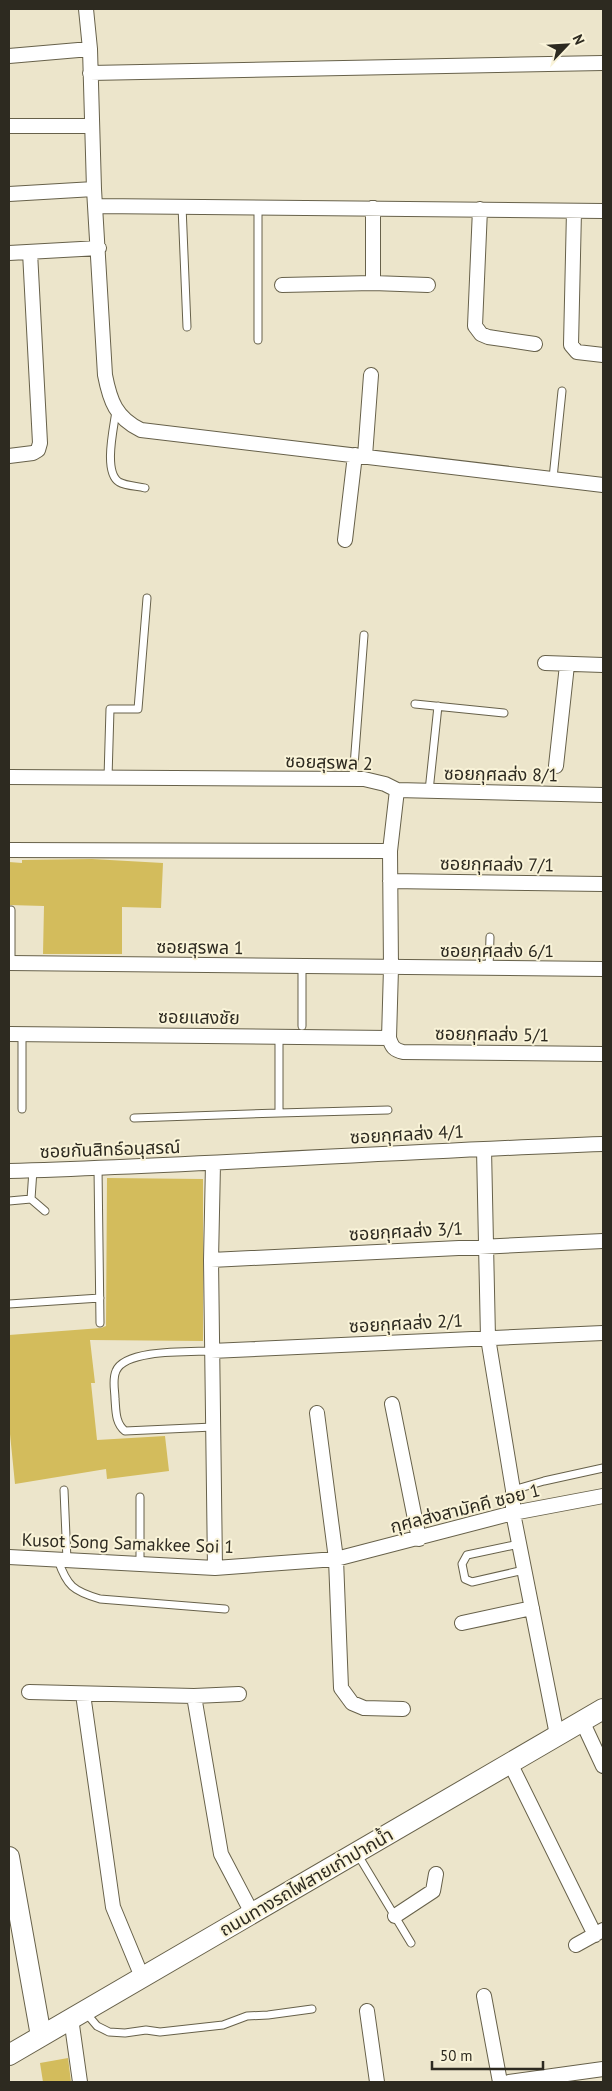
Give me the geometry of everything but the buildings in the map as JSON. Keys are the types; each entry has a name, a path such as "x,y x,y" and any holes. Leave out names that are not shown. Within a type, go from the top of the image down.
{"main road":[{"name":"ถนนทางรถไฟสายเก่าปากน้ำ","path":"9,2055 603,1709"},
{"path":"9,1857 41,2036"}],"street":[{"path":"86,9 90,49 91,126 105,375 110,400 130,425 141,430 603,485"},
{"path":"9,56 90,49"},
{"path":"90,73 603,63"},
{"path":"9,126 91,126"},
{"path":"9,194 94,189"},
{"path":"96,206 603,211"},
{"path":"373,208 373,283"},
{"path":"480,209 475,326 481,334 488,337 535,344"},
{"path":"574,211 572,345 576,352 603,355"},
{"path":"9,253 99,248"},
{"path":"9,456 33,453 38,450 40,443 30,252"},
{"path":"282,285 373,283 428,285"},
{"path":"345,540 360,455 371,375"},
{"path":"545,663 603,665"},
{"path":"556,766 567,665"},
{"name":"ซอยสุรพล 2","path":"9,777 353,779 375,781 397,790"},
{"path":"389,1038 391,968 390,851 397,790"},
{"name":"ซอยกุศลส่ง 8/1","path":"397,790 603,794"},
{"path":"9,850 390,851"},
{"name":"ซอยกุศลส่ง 7/1","path":"390,881 603,884"},
{"name":"ซอยสุรพล 1","path":"10,963 391,968"},
{"name":"ซอยกุศลส่ง 6/1","path":"391,968 603,969"},
{"name":"ซอยแสงชัย","path":"16,1034 389,1038"},
{"name":"ซอยกุศลส่ง 5/1","path":"389,1038 391,1046 403,1052 603,1054"},
{"name":"ซอยกุศลส่ง 4/1","path":"213,1164 603,1144"},
{"path":"484,1149 488,1338 513,1490 513,1513 557,1735"},
{"path":"213,1164 211,1351 215,1568"},
{"name":"ซอยกันสิทธ์อนุสรณ์","path":"9,1171 213,1164"},
{"name":"ซอยกุศลส่ง 3/1","path":"211,1260 603,1241"},
{"name":"ซอยกุศลส่ง 2/1","path":"211,1351 603,1333"},
{"path":"392,1404 419,1539"},
{"path":"316,1413 336,1559 341,1688 352,1703 364,1708 403,1709"},
{"name":"กุศลส่งสามัคคี ซอย 1","path":"336,1559 419,1539 513,1513 603,1496"},
{"name":"Kusot Song Samakkee Soi 1","path":"9,1557 215,1568 336,1559"},
{"path":"462,1623 532,1608"},
{"path":"29,1692 194,1696 238,1694"},
{"path":"83,1694 112,1907 142,1978"},
{"path":"194,1696 221,1854 252,1913"},
{"path":"582,1721 603,1766"},
{"path":"510,1763 599,1932 576,1945"},
{"path":"395,1916 433,1891 436,1874"},
{"path":"484,1996 500,2082"},
{"path":"367,2010 377,2082"},
{"path":"78,2015 80,2082"},
{"path":"509,2082 603,2069"}],"lane":[{"path":"182,206 187,327"},
{"path":"258,207 258,340"},
{"path":"553,478 562,391"},
{"path":"116,408 111,445 111,472 113,477 121,483 146,488"},
{"path":"108,778 110,709 138,709 147,598"},
{"path":"353,779 364,635"},
{"path":"415,704 504,713"},
{"path":"429,791 438,706"},
{"path":"10,963 11,910"},
{"path":"489,968 490,936"},
{"path":"302,967 302,1026"},
{"path":"16,1034 22,1109"},
{"path":"279,1113 280,1037"},
{"path":"134,1118 388,1110"},
{"path":"98,1168 100,1323"},
{"path":"31,1199 33,1170"},
{"path":"9,1201 31,1199 45,1211"},
{"path":"9,1304 100,1298"},
{"path":"211,1351 157,1354 130,1359 116,1371 114,1380 118,1423 125,1431 213,1427"},
{"path":"513,1490 603,1468"},
{"path":"64,1490 62,1560 64,1576 69,1585 80,1593 100,1598 225,1609"},
{"path":"140,1497 140,1564"},
{"path":"519,1544 467,1555 462,1564 465,1578 472,1582 524,1570"},
{"path":"357,1852 411,1943"},
{"path":"78,2015 109,2032 125,2033 146,2030 160,2032 223,2025 247,2016 312,2009"}]}
